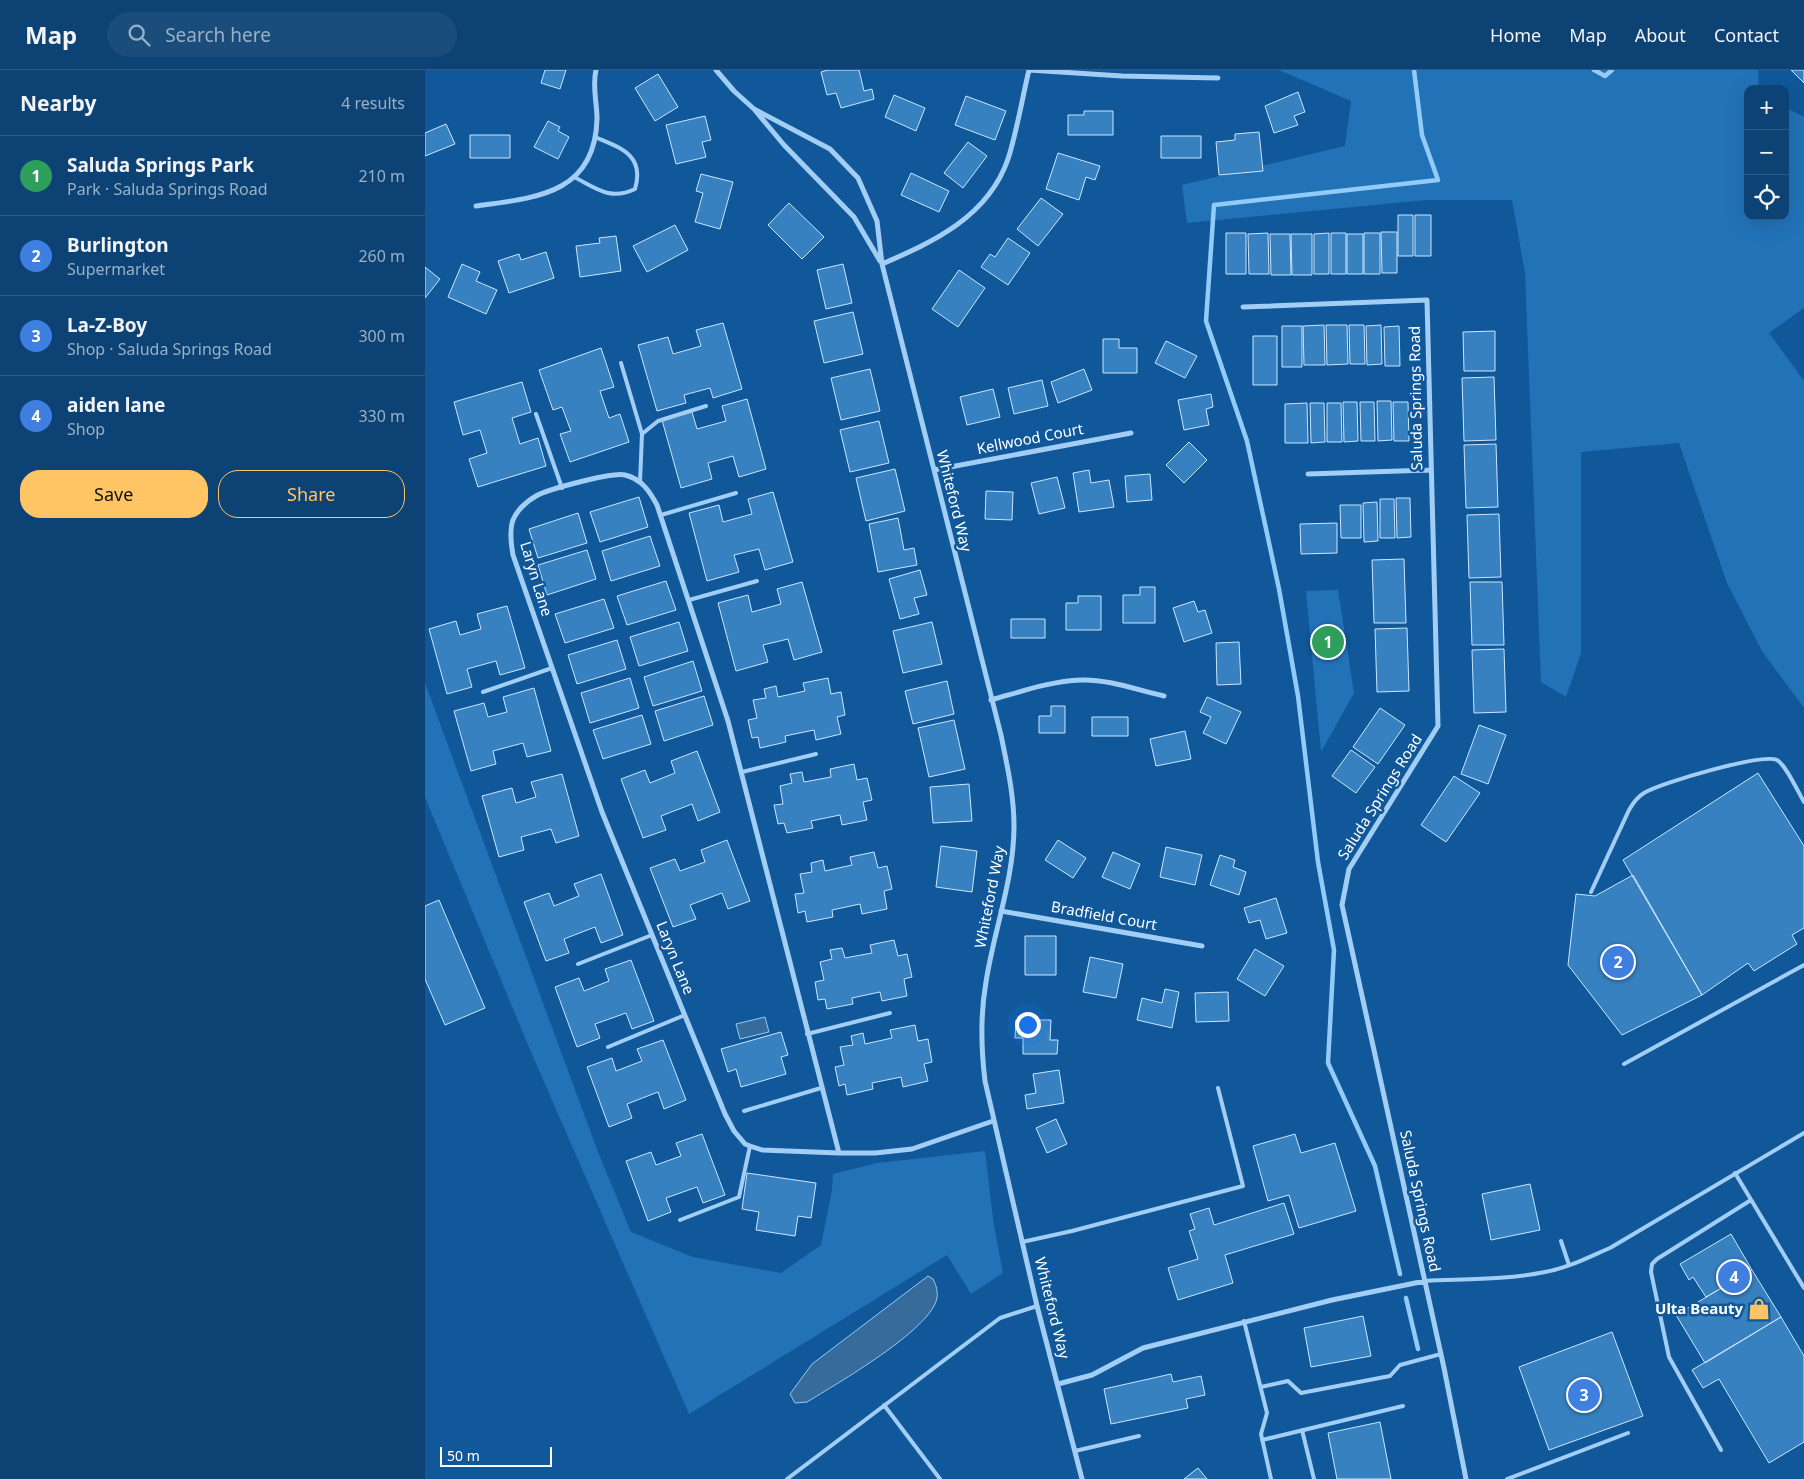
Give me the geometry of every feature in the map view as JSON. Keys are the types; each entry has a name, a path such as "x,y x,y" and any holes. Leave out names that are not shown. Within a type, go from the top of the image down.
{"street":[{"path":"476,206 548,194 562,187 581,170 594,145 597,119 594,91 597,70"},
{"name":"Whiteford Way","path":"715,70 754,109 784,145 853,217 867,235 881,264"},
{"path":"881,264 941,236 968,216 989,193 1001,175 1008,159 1029,70 1122,76 1218,78"},
{"name":"Whiteford Way","path":"754,109 829,148 858,178 877,221 881,264 1007,767 1014,826 1011,867 986,981 981,1022 985,1081 1037,1306 1082,1479"},
{"name":"Saluda Springs Road","path":"1243,307 1427,300 1430,470 1439,726 1349,869 1342,905 1441,1354 1466,1479"},
{"name":"Kellwood Court","path":"934,470 1131,433"},
{"path":"1308,474 1430,470"},
{"name":"Laryn Lane","path":"640,482 626,475 612,475 538,495 524,504 513,520 510,536 513,555 602,812 725,1114 740,1138 745,1144 750,1146"},
{"path":"640,482 650,491 661,515 728,721 839,1153"},
{"path":"991,700 1064,682 1082,680 1097,681 1164,696"},
{"name":"Bradfield Court","path":"1001,911 1202,946"},
{"path":"750,1146 762,1150 875,1153 912,1149 993,1121"},
{"path":"1058,1384 1092,1375 1143,1348 1332,1300 1425,1281"}],"lane":[{"path":"574,177 609,194 624,194 635,189 638,178 637,166 630,154 595,137"},
{"path":"621,364 642,434 640,482"},
{"path":"642,434 658,421 706,406"},
{"path":"536,414 562,488"},
{"path":"661,515 736,493"},
{"path":"689,600 757,582"},
{"path":"483,692 552,668"},
{"path":"742,772 816,754"},
{"path":"1591,892 1629,810 1637,798 1658,786 1748,761 1769,759 1781,764 1804,802"},
{"path":"578,964 652,935"},
{"path":"1624,1064 1804,965"},
{"path":"807,1034 890,1013"},
{"path":"608,1047 685,1015"},
{"path":"744,1111 821,1088"},
{"path":"1022,1242 1072,1231 1243,1186 1218,1088"},
{"path":"1425,1281 1524,1276 1547,1272 1569,1265 1610,1248 1804,1132"},
{"path":"679,1220 739,1197 750,1146"},
{"path":"1735,1174 1804,1288"},
{"path":"1721,1450 1669,1357 1651,1272 1652,1264 1657,1259 1751,1200"},
{"path":"1561,1241 1569,1265"},
{"path":"787,1479 1000,1318 1037,1306"},
{"path":"1244,1321 1267,1413 1261,1427 1271,1479"},
{"path":"1261,1387 1288,1381 1301,1393 1390,1376 1400,1365 1441,1354"},
{"path":"884,1406 940,1479"},
{"path":"1262,1440 1403,1406"},
{"path":"1302,1430 1314,1479"},
{"path":"1507,1479 1628,1433"},
{"path":"1075,1451 1139,1436"}],"shaded area":[{"path":"1279,70 1758,70 1759,85 1744,85 1744,220 1789,220 1789,109 1804,117 1804,308 1769,333 1804,381 1804,708 1762,651 1727,583 1679,443 1581,452 1581,653 1566,697 1541,682 1525,273 1512,200 1426,200 1187,223 1182,185 1345,146 1351,101"},
{"path":"1338,590 1354,693 1321,752 1306,591"},
{"path":"425,683 598,1152 631,1232 693,1257 781,1273 821,1245 832,1190 833,1174 877,1163 985,1151 994,1226 1003,1273 971,1294 947,1255 689,1414 531,1052 425,797"},
{"path":"765,1017 769,1032 740,1039 736,1024"},
{"path":"928,1276 933,1279 937,1290 937,1298 931,1311 918,1325 881,1355 839,1383 807,1402 795,1403 790,1394 812,1364"}],"building":[{"path":"545,70 566,70 560,89 541,83"},
{"path":"828,70 859,70 864,91 872,89 874,99 841,108 836,93 827,95 821,72"},
{"path":"1791,70 1804,70 1804,83"},
{"path":"658,74 678,107 655,121 635,88"},
{"path":"1298,92 1305,112 1294,116 1298,125 1274,133 1265,106"},
{"path":"894,95 925,108 916,131 885,117"},
{"path":"966,96 1006,111 995,140 955,125"},
{"path":"1084,111 1113,111 1113,135 1068,135 1068,115 1084,115"},
{"path":"705,116 711,140 702,142 706,157 676,164 666,125"},
{"path":"548,121 560,127 558,131 569,137 558,159 534,147"},
{"path":"446,124 455,144 425,156 425,133"},
{"path":"1259,132 1263,171 1219,175 1216,142 1235,140 1235,134"},
{"path":"470,135 510,135 510,158 470,158"},
{"path":"1161,136 1201,136 1201,158 1161,158"},
{"path":"968,142 987,156 963,188 944,173"},
{"path":"1058,153 1100,166 1095,180 1086,177 1079,200 1046,189"},
{"path":"911,173 949,191 939,212 901,195"},
{"path":"701,174 733,182 720,229 695,222 703,193 696,191"},
{"path":"1041,198 1063,214 1038,246 1017,229"},
{"path":"789,203 824,237 802,259 768,225"},
{"path":"1398,215 1413,215 1413,256 1398,256"},
{"path":"1415,215 1431,215 1431,256 1415,256"},
{"path":"675,225 688,250 647,272 633,246"},
{"path":"1381,232 1397,232 1397,273 1382,273"},
{"path":"1226,233 1246,233 1246,274 1226,274"},
{"path":"1268,233 1269,274 1249,274 1248,234"},
{"path":"1329,233 1329,274 1314,274 1314,234"},
{"path":"1331,233 1346,233 1346,274 1331,274"},
{"path":"1364,233 1380,233 1380,274 1364,274"},
{"path":"1270,234 1290,234 1291,275 1271,275"},
{"path":"1291,234 1312,234 1312,275 1292,275"},
{"path":"1347,234 1363,234 1363,274 1347,274"},
{"path":"616,236 621,271 580,277 576,246 600,243 599,238"},
{"path":"1008,238 1030,253 1008,285 981,267 990,254 995,257"},
{"path":"546,252 554,278 509,293 498,261 519,254 521,260"},
{"path":"462,264 480,272 476,281 497,290 486,314 448,297"},
{"path":"843,264 852,303 826,309 817,270"},
{"path":"425,267 440,279 425,298"},
{"path":"959,270 985,288 958,327 932,309"},
{"path":"853,312 863,354 824,363 814,321"},
{"path":"723,323 742,389 713,398 710,388 684,395 686,403 657,411 638,345 668,337 673,354 701,346 696,330"},
{"path":"1324,325 1325,365 1304,365 1303,326"},
{"path":"1326,325 1347,325 1348,364 1327,365"},
{"path":"1349,325 1364,325 1365,364 1350,364"},
{"path":"1381,325 1382,364 1367,365 1366,326"},
{"path":"1282,326 1302,326 1302,367 1282,367"},
{"path":"1399,326 1400,366 1385,366 1384,327"},
{"path":"1495,331 1495,371 1464,371 1463,332"},
{"path":"1253,336 1277,336 1277,385 1253,385"},
{"path":"1103,339 1119,339 1119,348 1137,348 1137,373 1103,373"},
{"path":"1166,341 1197,356 1185,378 1155,363"},
{"path":"601,348 614,387 600,391 609,418 620,414 629,442 570,462 560,434 571,431 562,407 553,410 539,370"},
{"path":"870,369 880,411 841,420 831,378"},
{"path":"1084,369 1092,390 1058,403 1051,382"},
{"path":"1494,377 1496,440 1464,441 1462,378"},
{"path":"1042,380 1048,406 1014,414 1008,388"},
{"path":"522,382 531,412 512,418 520,444 538,438 546,466 478,487 469,459 487,453 480,430 463,435 454,402"},
{"path":"993,389 1000,417 967,425 960,397"},
{"path":"1211,394 1213,407 1206,409 1209,425 1184,430 1178,400"},
{"path":"747,399 766,469 739,477 733,456 708,463 712,479 681,488 662,420 692,412 697,429 726,421 722,406"},
{"path":"1377,401 1391,401 1392,440 1378,441"},
{"path":"1343,402 1357,402 1358,441 1344,442"},
{"path":"1360,402 1374,402 1375,441 1361,441"},
{"path":"1393,402 1408,402 1409,441 1394,441"},
{"path":"1307,403 1308,443 1285,443 1285,404"},
{"path":"1310,403 1324,403 1325,442 1311,443"},
{"path":"1327,403 1341,403 1342,442 1327,442"},
{"path":"879,421 889,463 850,472 840,430"},
{"path":"1189,442 1207,460 1184,483 1166,465"},
{"path":"1496,444 1498,507 1466,508 1464,445"},
{"path":"895,469 905,511 866,521 856,478"},
{"path":"1089,470 1091,483 1109,480 1114,507 1079,512 1073,473"},
{"path":"1150,474 1152,500 1127,502 1125,476"},
{"path":"1057,477 1065,508 1039,514 1031,483"},
{"path":"986,491 1013,492 1012,520 985,519"},
{"path":"773,492 793,562 765,570 759,549 734,555 739,572 707,581 689,513 719,505 723,522 752,514 748,499"},
{"path":"639,497 648,527 600,542 590,512"},
{"path":"1396,498 1410,498 1411,537 1397,538"},
{"path":"1380,499 1394,499 1395,538 1380,538"},
{"path":"1377,502 1378,541 1364,542 1363,503"},
{"path":"1340,505 1361,505 1361,538 1341,538"},
{"path":"578,513 587,543 538,558 529,529"},
{"path":"1499,514 1501,577 1469,578 1467,515"},
{"path":"898,518 904,550 914,548 917,565 878,572 869,524"},
{"path":"1337,523 1337,553 1301,554 1300,524"},
{"path":"650,536 660,566 611,581 602,551"},
{"path":"587,550 596,579 547,595 538,565"},
{"path":"1404,559 1406,623 1374,623 1372,560"},
{"path":"920,570 927,595 914,598 919,614 900,619 889,579"},
{"path":"666,581 676,610 627,625 617,596"},
{"path":"802,582 822,652 794,660 788,639 763,645 768,662 736,671 718,603 748,595 752,612 781,604 777,589"},
{"path":"1470,582 1502,582 1504,645 1472,645"},
{"path":"1140,587 1155,587 1155,623 1123,623 1123,595 1140,595"},
{"path":"1078,596 1101,596 1101,630 1066,630 1066,603 1078,603"},
{"path":"604,599 614,628 565,643 555,614"},
{"path":"1194,601 1198,612 1205,610 1212,633 1184,642 1173,608"},
{"path":"507,606 525,668 500,675 496,661 467,669 472,687 447,694 429,629 456,621 460,635 481,629 477,614"},
{"path":"1011,619 1045,619 1045,638 1011,638"},
{"path":"679,622 688,651 639,666 630,637"},
{"path":"932,622 942,664 903,673 893,631"},
{"path":"1407,628 1409,691 1377,692 1375,629"},
{"path":"617,640 626,669 577,684 568,655"},
{"path":"1239,642 1241,684 1217,685 1216,643"},
{"path":"1504,649 1506,712 1474,713 1472,650"},
{"path":"693,661 702,691 653,706 644,677"},
{"path":"630,678 639,708 590,723 581,693"},
{"path":"828,678 831,694 841,692 845,715 837,717 841,734 816,740 814,730 785,736 786,742 760,748 758,737 752,738 748,720 757,718 753,700 766,698 764,689 776,686 778,697 805,691 803,683"},
{"path":"947,681 954,714 913,724 905,691"},
{"path":"534,688 551,751 527,757 523,743 493,751 496,764 471,771 454,711 484,703 488,717 507,712 503,697"},
{"path":"704,696 713,725 664,741 655,711"},
{"path":"1207,697 1241,712 1226,744 1203,733 1211,717 1200,712"},
{"path":"1051,706 1065,706 1065,733 1039,733 1039,716 1051,716"},
{"path":"1380,708 1405,725 1378,764 1353,747"},
{"path":"642,715 651,744 603,759 593,730"},
{"path":"1092,717 1128,717 1128,736 1092,736"},
{"path":"954,720 965,769 929,777 918,728"},
{"path":"1479,725 1506,735 1488,784 1461,774"},
{"path":"1185,731 1191,759 1156,766 1150,739"},
{"path":"1351,750 1375,767 1356,793 1332,776"},
{"path":"697,751 720,812 698,821 692,804 661,816 666,830 643,838 621,779 645,770 650,783 675,773 671,761"},
{"path":"854,764 857,780 867,778 872,800 863,802 867,820 842,825 840,815 811,821 813,828 787,833 784,823 778,824 774,805 783,804 780,786 792,783 790,774 802,772 804,782 831,777 830,769"},
{"path":"1758,773 1804,846 1804,928 1792,935 1797,944 1754,971 1748,963 1702,995 1623,860"},
{"path":"562,774 579,836 556,843 551,829 521,837 524,850 499,857 482,796 512,788 516,803 536,797 531,782"},
{"path":"1454,776 1480,793 1446,842 1421,825"},
{"path":"969,784 972,821 933,823 930,787"},
{"path":"727,840 750,901 728,909 722,893 690,905 696,919 673,927 650,868 675,859 680,871 705,862 701,850"},
{"path":"1058,840 1086,858 1073,878 1045,860"},
{"path":"941,846 977,851 972,892 936,887"},
{"path":"1166,847 1202,855 1195,885 1160,877"},
{"path":"874,852 878,868 887,866 892,889 884,891 887,909 862,914 860,904 832,910 833,917 807,922 805,911 798,913 795,894 804,893 800,874 812,872 811,863 823,860 825,871 852,865 850,857"},
{"path":"1113,852 1140,864 1130,889 1102,877"},
{"path":"1220,855 1235,860 1233,867 1246,872 1239,895 1210,885"},
{"path":"601,874 623,935 601,943 595,927 564,939 569,953 546,961 524,902 549,893 554,906 579,896 574,884"},
{"path":"1633,875 1702,995 1622,1035 1568,965 1576,894 1595,896"},
{"path":"1276,898 1287,933 1266,939 1260,920 1249,923 1244,908"},
{"path":"439,900 485,1008 445,1025 425,979 425,906"},
{"path":"1025,936 1056,936 1056,975 1025,975"},
{"path":"894,940 898,956 907,954 912,977 904,979 907,996 882,1001 880,992 852,998 853,1004 827,1009 825,999 818,1000 815,982 824,980 820,962 832,959 830,950 842,948 845,958 872,953 870,945"},
{"path":"1255,949 1284,966 1265,996 1237,979"},
{"path":"1090,957 1123,964 1116,998 1083,992"},
{"path":"631,960 654,1021 632,1029 626,1013 595,1024 600,1038 577,1047 555,987 579,978 584,991 609,981 605,969"},
{"path":"1165,989 1179,992 1172,1028 1137,1020 1142,998 1162,1003"},
{"path":"1228,992 1229,1021 1196,1022 1195,993"},
{"path":"1016,1020 1051,1020 1050,1040 1058,1040 1057,1054 1023,1054 1023,1038 1015,1038"},
{"path":"915,1025 918,1041 928,1039 932,1062 924,1064 928,1081 903,1087 901,1077 872,1083 873,1089 847,1095 845,1084 839,1086 835,1067 844,1065 840,1047 853,1045 851,1036 863,1033 865,1044 892,1038 890,1030"},
{"path":"781,1032 788,1055 781,1057 786,1074 741,1087 736,1069 728,1072 721,1049"},
{"path":"663,1040 686,1100 664,1109 658,1092 627,1104 632,1118 609,1127 587,1067 612,1058 616,1071 642,1061 637,1049"},
{"path":"1059,1070 1064,1103 1027,1109 1025,1095 1036,1093 1033,1074"},
{"path":"1056,1119 1067,1144 1047,1153 1036,1128"},
{"path":"702,1134 725,1195 703,1203 697,1187 666,1198 671,1212 648,1221 626,1161 651,1152 656,1165 681,1156 676,1143"},
{"path":"1295,1134 1301,1153 1335,1143 1356,1211 1299,1228 1289,1195 1268,1201 1253,1146"},
{"path":"747,1173 816,1183 811,1218 798,1216 795,1236 756,1230 759,1212 742,1209"},
{"path":"1530,1184 1540,1230 1491,1240 1482,1194"},
{"path":"1284,1203 1294,1234 1225,1255 1233,1283 1178,1300 1168,1268 1198,1259 1189,1231 1195,1229 1190,1214 1209,1208 1214,1225"},
{"path":"1731,1234 1752,1270 1706,1297 1693,1277 1689,1280 1680,1264"},
{"path":"1752,1270 1781,1317 1705,1363 1676,1315"},
{"path":"1363,1316 1371,1356 1311,1367 1304,1328"},
{"path":"1781,1317 1804,1356 1804,1442 1769,1463 1719,1379 1703,1388 1692,1370"},
{"path":"1612,1332 1643,1416 1549,1450 1519,1367"},
{"path":"1171,1374 1173,1382 1201,1376 1205,1395 1186,1399 1188,1408 1111,1424 1104,1389"},
{"path":"1380,1422 1391,1479 1337,1479 1328,1433"},
{"path":"1198,1468 1207,1479 1184,1479"}],"waterway":[{"path":"1400,1274 1375,1166 1328,1063 1334,950 1318,862 1298,696 1279,589 1247,441 1206,321 1214,205 1438,180 1422,135 1414,70"},
{"path":"1594,70 1605,76 1612,70"},
{"path":"1406,1298 1418,1349"}],"place":[{"name":"Saluda Springs Park","path":"1328,642"},
{"name":"Burlington","path":"1618,962"},
{"name":"aiden lane","path":"1734,1277"},
{"name":"Ulta Beauty","path":"1759,1309"},
{"name":"La-Z-Boy","path":"1584,1395"}]}
